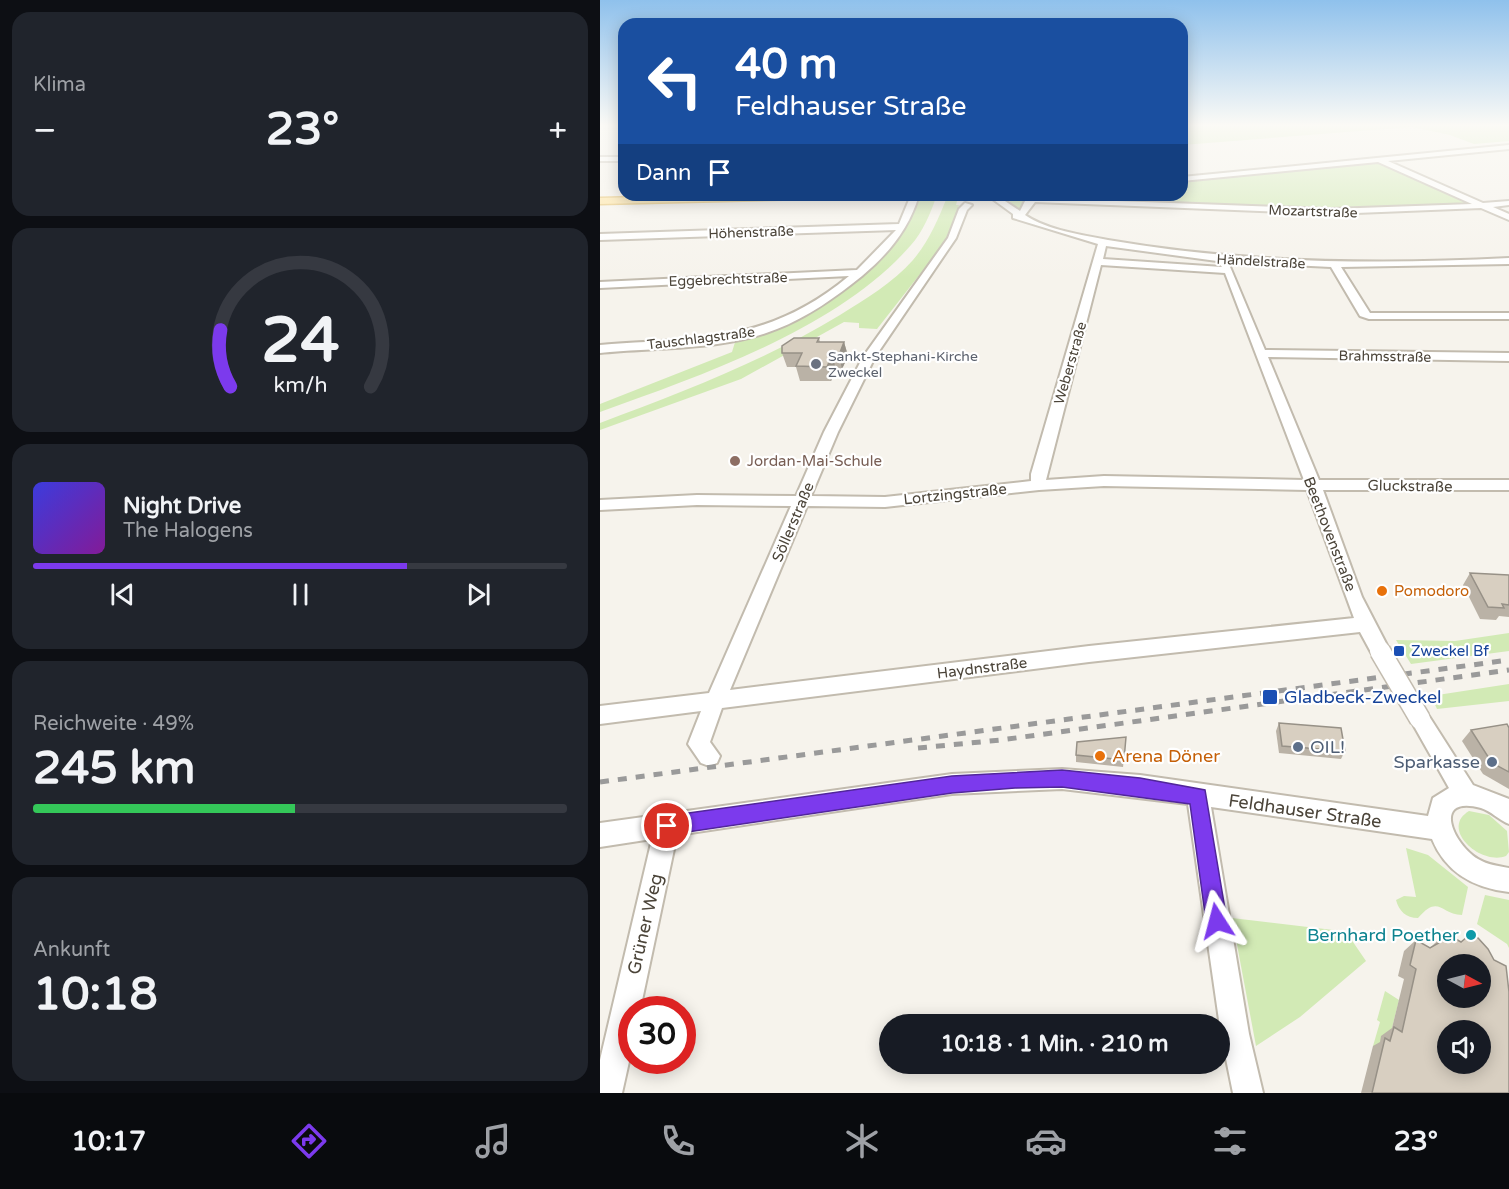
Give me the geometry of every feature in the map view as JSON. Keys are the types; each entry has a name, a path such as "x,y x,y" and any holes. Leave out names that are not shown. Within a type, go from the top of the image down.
{"main road":[{"path":"600,201 618,201"}],"street":[{"path":"1188,178 1208,176"},
{"path":"1416,176 1509,218"},
{"name":"Tauschlagstraße","path":"600,349 763,331 808,308 878,256 902,227 913,201"},
{"name":"Händelstraße","path":"996,201 1002,208 1016,216 1053,230 1225,266"},
{"name":"Mozartstraße","path":"1016,216 1023,213 1029,201"},
{"name":"Mozartstraße","path":"1059,201 1353,213 1509,203"},
{"name":"Söllerstraße","path":"709,756 699,744 715,701 831,432 869,357 951,238 963,209 968,205"},
{"name":"Höhenstraße","path":"600,237 902,227"},
{"name":"Weberstraße","path":"1039,485 1038,474 1098,262 1106,242"},
{"name":"Händelstraße","path":"1098,262 1225,266 1424,265 1509,261"},
{"path":"1334,264 1364,314 1370,316 1509,316"},
{"name":"Beethovenstraße","path":"1225,266 1311,483 1341,570 1365,624 1466,795"},
{"name":"Eggebrechtstraße","path":"600,285 857,273"},
{"name":"Brahmsstraße","path":"1261,353 1509,357"},
{"name":"Lortzingstraße","path":"600,505 697,500 885,502 1039,485 1167,480 1311,483"},
{"name":"Gluckstraße","path":"1311,483 1410,487 1509,485"},
{"name":"Haydnstraße","path":"600,715 1089,654 1365,624"},
{"name":"Feldhauser Straße","path":"600,835 952,784 1062,779 1140,786 1439,829"},
{"path":"1509,813 1494,802 1466,795 1454,797 1444,803 1438,819 1439,829 1454,856 1468,868 1483,876 1509,880"},
{"path":"1198,796 1233,1023 1248,1093"},
{"name":"Grüner Weg","path":"607,1093 667,826"}],"green space":[{"path":"1231,176 1410,176 1472,204 1388,211 1116,201 1188,201 1188,180"},
{"path":"919,201 935,201 919,235 911,245 881,275 846,301 807,325 724,365 600,412 600,404 732,352 736,339 779,327 884,255 900,236"},
{"path":"945,201 957,201 956,205 959,205 946,241 877,329 859,328 859,323 844,322 741,379 600,430 600,423 753,361 811,332 869,297 897,276 919,253"},
{"path":"1009,201 1025,201 1020,211"},
{"path":"1509,633 1509,651 1411,664 1396,640 1455,641"},
{"path":"1509,684 1509,701 1437,709 1431,696"},
{"path":"1469,811 1489,815 1507,831 1509,852 1506,856 1496,858 1485,856 1467,844 1461,836 1459,827 1461,819"},
{"path":"1406,848 1428,855 1468,887 1462,915 1435,906 1418,918 1410,917 1401,911 1396,900 1404,896 1416,897"},
{"path":"1485,895 1509,900 1509,948 1507,944 1477,924"},
{"path":"1232,918 1350,932 1353,942 1366,961 1300,1017 1256,1046"},
{"path":"1385,991 1399,1000 1389,1040 1378,1049 1373,1046"}],"building":[{"path":"794,338 819,338 817,342 844,342 839,355 832,355 827,367 796,366 802,353 782,353 782,346"},
{"path":"1470,573 1509,575 1509,605 1502,604 1504,608 1488,607"},
{"path":"1279,723 1341,728 1345,751 1282,746"},
{"path":"1507,724 1509,728 1509,772 1492,763 1471,730"},
{"path":"1126,737 1124,760 1076,755 1077,742"},
{"path":"1445,933 1461,942 1467,937 1478,938 1491,954 1437,954 1437,1008 1491,1008 1491,954 1494,960 1506,966 1509,992 1509,1093 1372,1093 1385,1038 1390,1041 1394,1027 1402,1032 1416,969 1410,965 1416,940 1430,948 1444,940"}],"railway":[{"path":"600,782 1509,660"},
{"path":"918,748 1001,740 1509,670"}],"place":[{"name":"Sankt-Stephani-Kirche Zweckel","path":"816,364"},
{"name":"Jordan-Mai-Schule","path":"735,461"},
{"name":"Pomodoro","path":"1382,591"},
{"name":"Zweckel Bf","path":"1399,651"},
{"name":"Gladbeck-Zweckel","path":"1270,697"},
{"name":"OIL!","path":"1298,747"},
{"name":"Arena Döner","path":"1100,756"},
{"name":"Sparkasse","path":"1492,762"},
{"name":"Bernhard Poether","path":"1471,935"}],"route":[{"path":"667,826 952,784 1015,780 1062,779 1140,786 1198,796 1217,921"}]}
